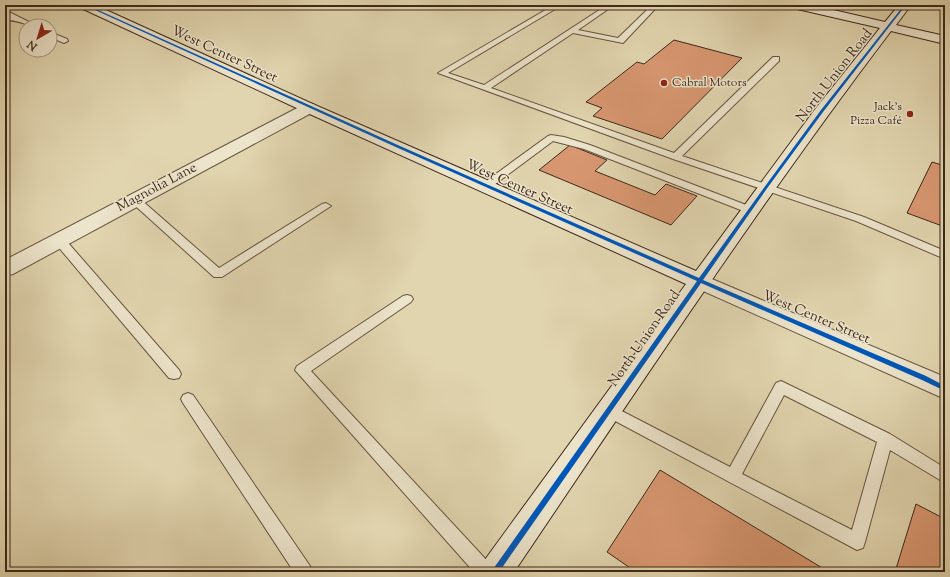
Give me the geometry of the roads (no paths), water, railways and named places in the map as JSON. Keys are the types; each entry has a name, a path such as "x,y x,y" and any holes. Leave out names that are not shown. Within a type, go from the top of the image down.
{"street":[{"name":"North Union Road","path":"495,572 767,186 822,111 905,5"},
{"path":"803,6 945,40"},
{"name":"West Center Street","path":"91,8 309,108 700,282 945,388"},
{"name":"Magnolia Lane","path":"5,269 309,108"}],"lane":[{"path":"91,8 115,5"},
{"path":"559,5 442,73 676,157 860,218 945,255"},
{"path":"485,88 612,5"},
{"path":"573,31 620,41 653,8 641,5"},
{"path":"5,12 18,18"},
{"path":"5,19 13,16"},
{"path":"58,38 64,41"},
{"path":"676,157 776,59"},
{"path":"486,186 551,138 560,139 587,147 750,210"},
{"path":"135,200 218,274 326,206"},
{"path":"60,240 174,374"},
{"path":"406,299 302,370 486,572"},
{"path":"733,476 781,387 885,439 945,476"},
{"path":"188,399 304,572"},
{"path":"609,411 857,542 885,439"}],"place":[{"name":"Cabral Motors","path":"664,83"},
{"name":"Jack's Pizza Café","path":"910,114"}]}
